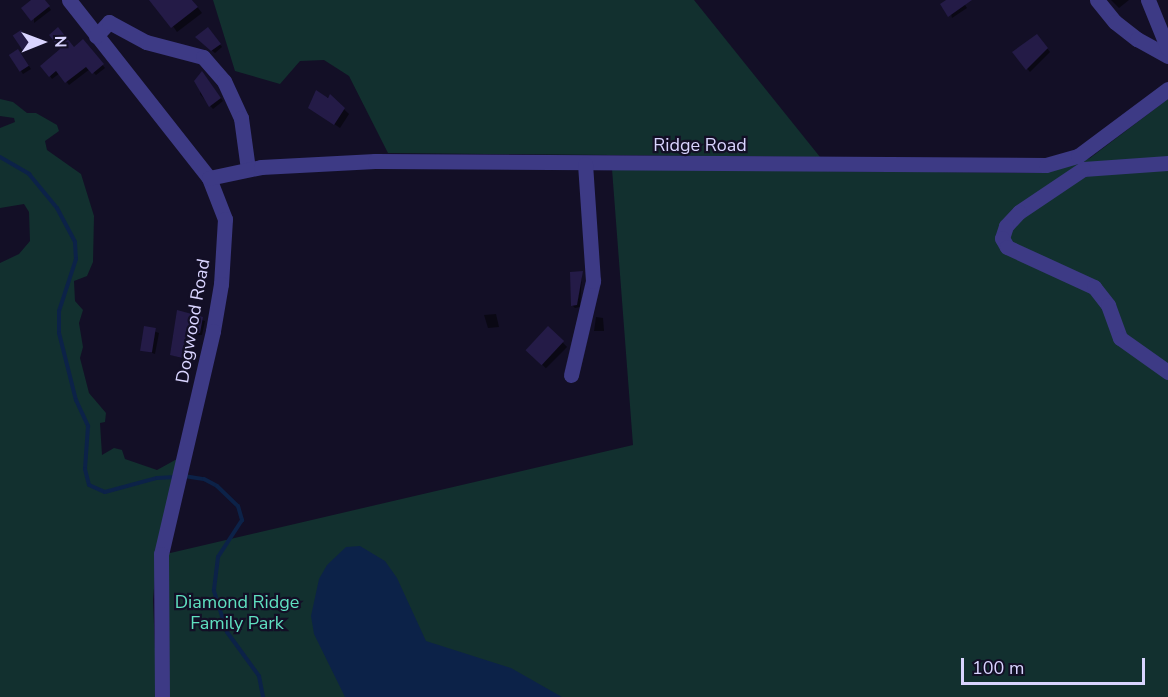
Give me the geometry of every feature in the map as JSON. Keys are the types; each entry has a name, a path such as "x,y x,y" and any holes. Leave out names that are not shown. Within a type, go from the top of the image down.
{"street":[{"name":"Dogwood Road","path":"69,0 209,178 224,209 225,244 213,331 159,571 162,697"},
{"path":"1097,0 1130,34 1168,56"},
{"path":"1148,0 1168,49"},
{"path":"96,36 109,22 146,42 203,57 225,81 241,118 248,169"},
{"name":"Ridge Road","path":"209,178 248,169 375,161 1046,165 1084,152 1168,89"},
{"path":"1168,163 1083,168 1019,212 1006,226 1002,238 1007,247 1094,287 1108,305 1120,338 1168,372"},
{"path":"571,375 594,281 585,164"}],"green space":[{"path":"213,0 694,0 820,157 388,153 349,76 324,60 300,61 280,84 235,71"},
{"path":"0,99 13,102 27,113 36,113 57,125 59,131 45,141 47,150 81,174 94,216 93,262 87,276 74,281 75,301 83,310 79,323 83,347 80,358 89,393 106,413 105,422 100,423 102,455 114,448 122,450 125,459 157,470 177,459 158,541 153,600 157,697 0,697 0,263 19,254 30,241 29,212 24,204 0,208 0,128 15,122 14,118 0,116"},
{"name":"Diamond Ridge Family Park","path":"1168,99 1168,697 169,697 166,554 633,445 612,169 1040,173 1090,158"}],"water":[{"path":"360,546 385,561 397,578 426,641 511,668 562,697 345,697 314,634 311,616 319,579 327,565 346,547"}],"building":[{"path":"31,0 45,0 50,6 31,21 21,8"},
{"path":"149,0 192,0 198,7 171,28"},
{"path":"946,0 972,0 948,17 940,4"},
{"path":"58,27 74,47 83,39 104,64 92,74 86,67 65,83 56,71 49,77 40,66 60,49 49,35"},
{"path":"208,27 221,44 211,51 195,37"},
{"path":"21,30 31,45 23,51 13,36"},
{"path":"1037,34 1048,48 1026,70 1012,52"},
{"path":"18,49 29,66 20,72 9,55"},
{"path":"202,71 221,98 209,107 194,81"},
{"path":"316,90 328,98 330,94 345,108 334,125 308,108"},
{"path":"583,271 577,305 571,306 570,272"},
{"path":"177,310 203,317 200,333 187,333 182,358 170,355"},
{"path":"144,326 156,328 152,353 140,351"},
{"path":"548,326 564,341 542,365 525,350"}],"waterway":[{"path":"0,157 29,174 57,208 75,242 76,259 59,311 59,333 76,400 88,426 85,469 89,485 105,492 157,478 176,477"},
{"path":"184,476 204,479 217,486 238,506 242,520 218,557 214,591 227,632 259,676 263,697"}]}
